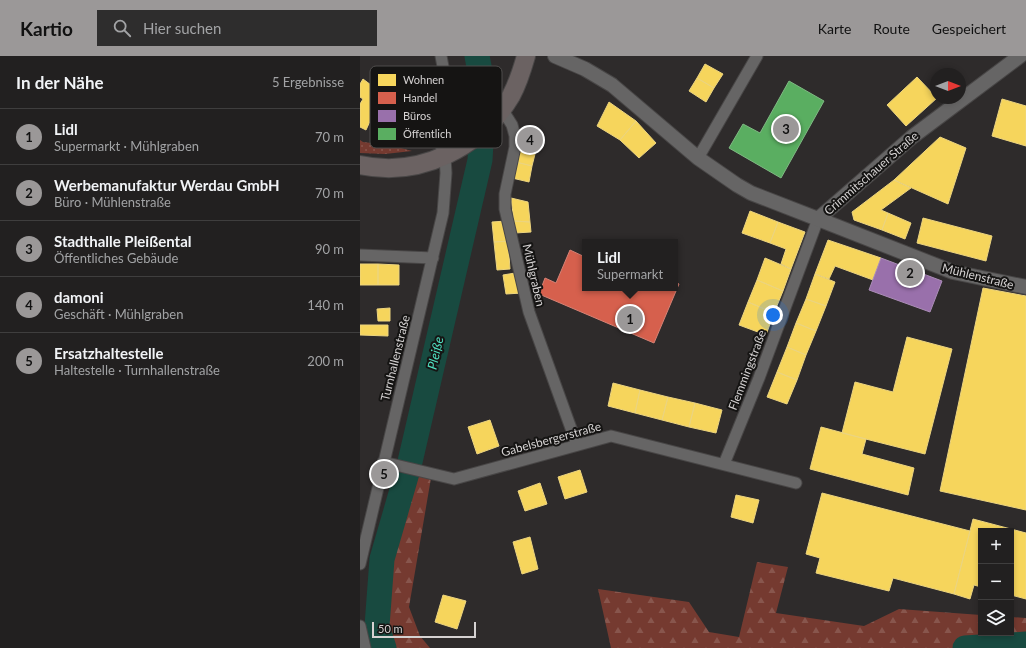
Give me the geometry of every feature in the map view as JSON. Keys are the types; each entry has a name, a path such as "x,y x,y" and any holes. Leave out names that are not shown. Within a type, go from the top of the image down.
{"main road":[{"path":"502,109 519,79 526,56"},
{"path":"360,165 408,166 452,153 460,148"}],"street":[{"name":"Turnhallenstraße","path":"441,56 443,66"},
{"name":"Crimmitschauer Straße","path":"555,56 612,85 698,158 751,193 818,218 912,137 1020,56"},
{"path":"698,158 757,56"},
{"name":"Mühlgraben","path":"502,114 512,126 515,136 515,147 504,194 505,209 529,312 577,445"},
{"name":"Turnhallenstraße","path":"360,564 383,462 433,258 452,153 446,148"},
{"name":"Mühlenstraße","path":"818,218 953,272 1026,287"},
{"name":"Flemmingstraße","path":"724,464 759,378 818,218"},
{"path":"360,255 433,258"},
{"name":"Gabelsbergerstraße","path":"383,462 454,479 611,436 724,464 796,484"},
{"path":"360,626 365,648"}],"green space":[{"path":"360,140 370,143 370,148 401,148 412,151 385,154 360,153"},
{"path":"409,466 431,478 409,607 420,636 430,648 384,648 377,626 382,559"},
{"path":"757,562 788,567 776,613 864,626 899,609 978,615 978,636 1014,636 1014,617 1026,618 1026,648 611,648 598,589 689,602 709,632 739,637"}],"building: Wohnen":[{"path":"705,64 723,74 714,88 697,78"},
{"path":"917,77 930,91 930,104 906,126 887,105"},
{"path":"697,78 714,88 706,102 689,91"},
{"path":"363,79 370,84 370,121 366,130 360,127 360,104 363,99 360,97 360,84"},
{"path":"1002,99 1026,106 1026,146 992,136"},
{"path":"609,102 636,121 620,140 597,126"},
{"path":"636,121 656,143 639,158 620,140"},
{"path":"523,130 540,134 536,150 520,146"},
{"path":"940,137 966,148 948,204 894,180"},
{"path":"520,146 536,150 532,166 516,162"},
{"path":"516,162 532,166 529,182 512,178"},
{"path":"894,180 911,188 881,210 888,213 882,230 854,220 852,212"},
{"path":"511,198 528,202 530,222 514,221"},
{"path":"750,211 778,222 770,243 742,233"},
{"path":"888,213 911,223 905,239 882,230"},
{"path":"923,218 992,236 986,261 917,243"},
{"path":"506,221 508,241 494,242 492,222"},
{"path":"514,221 530,222 531,232 515,233"},
{"path":"778,222 805,232 791,269 781,264 786,249 770,243"},
{"path":"828,240 881,258 873,280 835,266 829,279 815,274"},
{"path":"508,241 510,269 497,270 494,242"},
{"path":"765,258 791,269 783,291 757,280"},
{"path":"360,264 378,264 378,285 360,285"},
{"path":"378,264 399,265 399,285 378,285"},
{"path":"515,273 522,293 506,294 503,275"},
{"path":"815,274 835,282 826,306 806,299"},
{"path":"757,280 783,291 774,313 748,302"},
{"path":"983,288 1026,296 1026,510 940,491"},
{"path":"806,299 826,306 816,331 796,323"},
{"path":"748,302 774,313 766,335 739,325"},
{"path":"390,308 390,321 378,321 377,309"},
{"path":"796,323 816,331 806,355 787,347"},
{"path":"360,325 388,325 388,336 360,335"},
{"path":"907,337 952,349 925,454 842,433 855,382 893,392"},
{"path":"787,347 806,355 797,380 777,372"},
{"path":"777,372 797,380 787,404 767,397"},
{"path":"613,383 640,390 635,413 608,406"},
{"path":"640,390 668,397 662,420 635,413"},
{"path":"668,397 695,403 689,427 662,420"},
{"path":"695,403 722,410 716,433 689,427"},
{"path":"490,420 499,446 477,454 468,427"},
{"path":"821,427 866,439 862,454 914,468 908,495 810,469"},
{"path":"580,470 587,492 565,499 558,477"},
{"path":"540,483 547,504 525,511 518,491"},
{"path":"822,493 970,531 954,594 893,578 889,591 816,573 820,558 806,554"},
{"path":"736,495 759,500 753,523 731,517"},
{"path":"973,519 1007,528 978,528 978,586 974,585 970,599 954,594"},
{"path":"1014,530 1026,533 1026,599 1014,596"},
{"path":"530,537 538,569 522,574 513,542"},
{"path":"443,595 466,601 457,629 435,622"}],"building: Handel":[{"path":"570,250 582,256 582,291 676,291 654,343 539,294 545,278 556,283"}],"building: Büros":[{"path":"881,258 942,281 930,312 869,290"}],"building: Öffentlich":[{"path":"789,81 824,101 781,178 729,148 743,124 760,133"}],"waterway":[{"name":"Pleiße","path":"477,56 479,66"},
{"name":"Pleiße","path":"384,648 377,626 382,559 409,466 480,160 481,148"},
{"name":"Pleiße","path":"965,648 1026,644"}],"place":[{"name":"Stadthalle Pleißental","path":"786,129"},
{"name":"damoni","path":"530,140"},
{"name":"Werbemanufaktur Werdau GmbH","path":"910,273"},
{"name":"Lidl","path":"630,319"},
{"name":"Ersatzhaltestelle","path":"384,474"}]}
